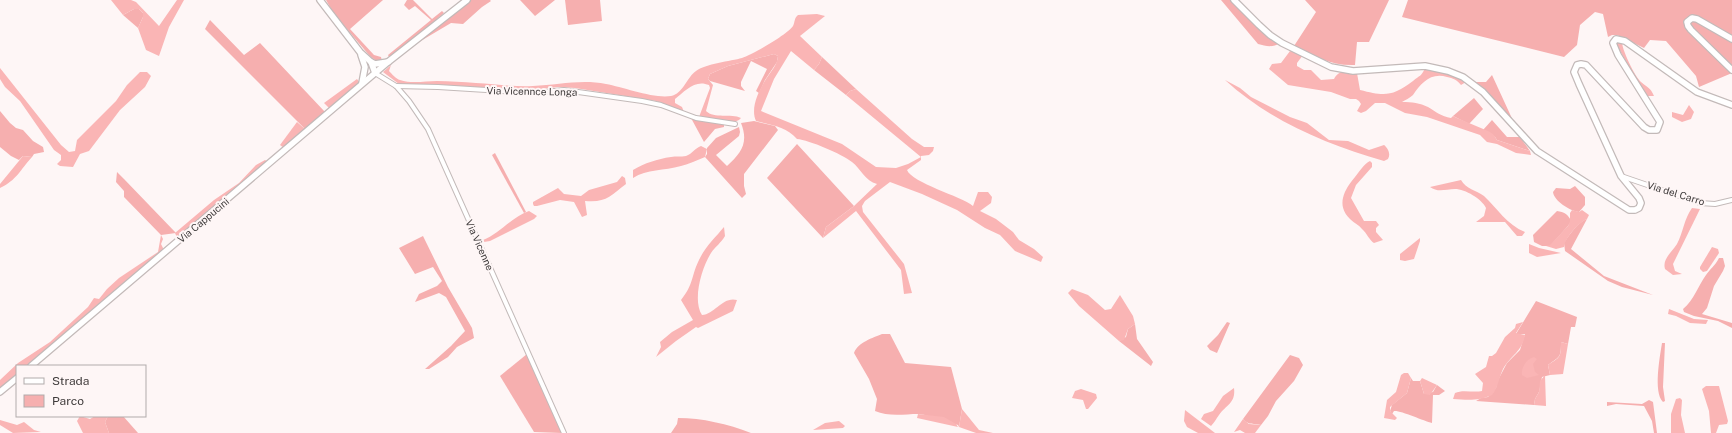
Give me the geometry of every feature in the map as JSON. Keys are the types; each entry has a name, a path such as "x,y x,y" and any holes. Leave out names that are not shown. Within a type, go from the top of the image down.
{"main road":[{"path":"320,0 360,52 375,64 388,62"},
{"name":"Via Cappucini","path":"32,365 388,62 467,0"},
{"path":"1234,0 1259,26 1270,35 1282,43 1331,67 1353,71 1425,66 1448,71 1463,77 1483,92 1531,146 1542,155 1629,210 1635,210 1640,206 1640,198 1621,176 1581,90 1574,72 1576,66 1581,64 1586,65 1647,129 1656,130 1660,124 1655,113 1618,55 1614,46 1614,40 1620,39 1625,41 1697,92 1732,105"},
{"path":"1732,39 1698,19 1692,18 1687,22 1691,30 1732,70"},
{"path":"360,52 366,67 365,76 361,85"},
{"path":"371,62 375,73"},
{"path":"366,67 375,73"},
{"path":"0,392 16,379"}],"street":[{"path":"457,9 460,0"},
{"name":"Via Vicenne","path":"375,73 396,86 409,101 428,129 564,433"},
{"name":"Via Vicennce Longa","path":"396,86 535,93 564,90 642,101 662,105 696,118 735,124"},
{"name":"Via del Carro","path":"1621,176 1700,202 1715,204 1732,200"}],"green space":[{"path":"326,0 383,0 350,29 374,55 381,57 382,61 376,61 369,55 334,14"},
{"path":"407,0 413,0 432,19 442,11 444,13 390,59 388,55 431,20 415,6 409,10 404,5"},
{"path":"470,0 491,1 463,24 451,23 419,42"},
{"path":"520,0 555,0 535,16"},
{"path":"565,0 600,0 602,21 568,25"},
{"path":"1221,0 1231,0 1260,29 1280,43 1272,46 1258,44"},
{"path":"1305,0 1389,0 1369,42 1357,42 1355,65 1346,65 1330,62 1316,57 1294,46 1316,12"},
{"path":"1408,0 1732,0 1732,73 1699,87 1696,76 1666,41 1650,40 1644,48 1617,35 1608,37 1603,14 1595,12 1580,25 1577,45 1564,57 1402,17"},
{"path":"134,9 139,9 143,13 143,17 138,28 123,15"},
{"path":"210,20 244,55 260,43 325,112 305,129 205,29"},
{"path":"774,54 778,56 777,62 765,80 759,93 756,91 767,69 751,61 741,82 741,86 745,91 710,81 708,79 710,74 728,66"},
{"path":"822,57 856,89 850,91 846,95 814,70"},
{"path":"1492,75 1515,125 1474,82 1486,82"},
{"path":"1474,98 1483,109 1469,124 1453,116"},
{"path":"0,111 10,123 16,128 23,130 33,141 43,147 44,152 34,154 32,157 23,156 19,160 11,156 0,147"},
{"path":"691,118 724,123 724,127 715,129 704,142"},
{"path":"1492,120 1507,137 1520,137 1530,151 1497,140 1495,137 1483,130"},
{"path":"754,121 775,126 778,130 744,174 746,194 742,198 705,157 707,154 707,148 716,138 739,127 739,136 716,155 727,166 740,152 744,142 741,123"},
{"path":"797,144 854,206 826,227 823,238 767,178"},
{"path":"495,153 526,212 524,213 492,155"},
{"path":"117,172 176,233 161,235 124,197 124,191 116,182"},
{"path":"1575,186 1585,197 1585,205 1579,212 1571,210 1559,202 1553,192 1556,188 1570,189"},
{"path":"1557,211 1564,213 1569,217 1571,221 1568,226 1550,246 1542,246 1534,242 1533,235"},
{"path":"1587,219 1571,249 1604,276 1653,295 1622,287 1608,281 1565,251 1564,243 1568,236 1577,226"},
{"path":"423,236 448,287 472,328 474,338 457,347 448,357 429,369 425,369 451,346 465,331 446,297 439,293 415,302 419,294 437,286 442,281 433,267 415,274 399,248"},
{"path":"1719,258 1723,258 1725,266 1714,286 1707,308 1702,314 1732,323 1732,328 1718,321 1694,316 1684,312 1683,309 1696,293 1703,279"},
{"path":"1536,301 1577,317 1575,327 1571,327 1568,344 1561,342 1561,351 1559,356 1548,365 1550,375 1542,377 1539,392 1535,399 1534,405 1476,401 1481,398 1488,397 1496,388 1497,382 1507,363 1520,350 1525,334 1516,334"},
{"path":"1227,322 1230,323 1217,353 1210,350 1207,346 1218,335"},
{"path":"1135,324 1137,339 1153,362 1151,366 1119,341 1126,337 1128,329"},
{"path":"882,334 890,334 905,363 951,367 962,409 959,427 958,425 922,414 891,415 875,411 877,399 869,379 854,353 862,343"},
{"path":"1662,343 1665,343 1663,387 1665,401 1663,402 1658,390"},
{"path":"527,354 562,433 534,432 500,376"},
{"path":"1290,355 1299,358 1303,365 1294,381 1276,401 1261,425 1247,423 1243,419"},
{"path":"1411,378 1413,381 1420,381 1424,394 1433,392 1437,385 1445,391 1439,395 1433,395 1432,423 1397,411 1394,411 1392,414 1390,411 1392,405 1407,393"},
{"path":"1649,400 1653,402 1657,433 1654,433 1652,421 1644,406 1616,404 1607,406 1607,402 1642,404"},
{"path":"108,417 124,417 138,433 109,433 105,422"},
{"path":"678,418 715,422 751,433 671,433 677,424"}],"shaded area":[{"path":"111,0 131,0 136,2 159,26 177,0 184,0 169,27 159,56 146,50 138,28 143,17 143,13 139,9 134,9 123,15"},
{"path":"817,14 825,16 800,36 822,57 819,64 814,70 791,51 774,79 761,111 842,144 876,167 896,168 921,157 921,160 907,170 911,175 918,180 973,206 978,192 988,192 992,197 991,203 980,211 996,219 1013,232 1019,240 1034,249 1043,257 1041,262 1015,251 1000,235 985,228 957,210 922,194 890,182 865,201 862,206 863,212 904,264 912,293 904,294 901,270 856,211 823,238 826,227 854,206 877,184 866,178 852,162 841,155 797,139 784,129 756,121 754,110 756,99 763,83 776,63 778,56 774,54 728,66 710,74 708,79 713,85 706,111 713,115 741,118 734,122 699,117 710,88 709,85 704,84 695,85 686,89 675,99 675,103 682,107 684,112 656,101 575,88 558,87 525,91 399,84 383,72 391,65 389,71 394,76 409,82 447,81 526,86 588,82 606,84 656,96 671,96 675,95 682,89 696,71 712,65 747,56 790,30 798,15"},
{"path":"1622,41 1622,45 1632,69 1638,79 1650,89 1654,96 1646,96 1616,44 1616,42"},
{"path":"1290,51 1303,55 1297,63 1297,66 1304,70 1311,70 1321,80 1334,79 1341,72 1357,73 1360,90 1375,93 1388,94 1399,90 1420,76 1425,68 1441,71 1461,79 1466,82 1461,85 1449,77 1431,77 1419,86 1412,96 1402,102 1419,104 1444,116 1451,118 1453,116 1488,131 1493,134 1497,140 1530,151 1531,155 1516,153 1497,144 1487,142 1480,135 1427,117 1405,113 1385,103 1375,103 1366,111 1361,113 1357,111 1361,104 1356,99 1350,99 1331,92 1288,85 1269,69 1272,64 1281,63"},
{"path":"0,68 61,145 69,152 75,151 77,140 116,101 127,85 140,72 147,72 151,76 145,87 120,110 89,151 80,154 73,167 60,166 57,164 61,160 61,155 54,150 20,101 5,87 0,79"},
{"path":"357,79 360,83 330,109 324,103"},
{"path":"1225,80 1240,88 1251,97 1290,117 1307,123 1329,140 1348,141 1369,150 1384,145 1389,151 1388,159 1384,161 1362,154 1300,130 1261,108 1242,95"},
{"path":"856,89 912,139 924,147 934,147 933,151 929,155 921,157 846,95 850,91"},
{"path":"1689,105 1694,112 1691,119 1682,122 1672,117 1672,112 1683,115"},
{"path":"297,122 305,129 284,148 280,145"},
{"path":"701,146 707,149 705,157 675,168 644,173 633,178 633,170 642,165 661,159 686,156"},
{"path":"23,156 32,157 10,182 0,188 0,184"},
{"path":"265,160 268,162 178,240 175,233 214,200 239,183 256,165"},
{"path":"1370,161 1372,163 1372,167 1356,185 1351,198 1364,221 1376,221 1379,225 1376,228 1376,232 1383,240 1374,243 1359,226 1350,219 1343,208 1343,198 1345,192 1362,168"},
{"path":"622,176 625,178 626,184 612,195 603,200 585,201 587,215 582,217 574,202 560,200 537,206 534,206 533,204 533,202 558,188 564,194 581,196 589,190 617,182"},
{"path":"1461,180 1468,187 1484,196 1513,225 1525,232 1522,236 1517,236 1505,222 1476,222 1484,216 1486,208 1481,201 1468,193 1459,189 1436,190 1430,187"},
{"path":"1692,208 1700,209 1673,264 1675,271 1682,274 1673,275 1665,269 1664,265 1668,256 1677,244"},
{"path":"1572,210 1579,212 1582,210 1589,215 1587,219 1580,223 1573,231 1567,239 1564,247 1556,249 1546,246 1550,245 1568,226 1570,221 1570,213"},
{"path":"529,211 537,216 534,219 490,241 484,242 483,240 495,234 523,213"},
{"path":"724,227 725,236 711,253 704,266 699,284 698,301 699,309 702,315 711,312 723,303 732,299 737,300 733,311 698,328 696,327 656,357 661,347 660,342 672,332 693,320 681,300 690,285 701,255"},
{"path":"161,235 163,239 161,244 164,250 29,365 16,365 16,376 0,389 0,380 18,363 50,342 88,307 94,298 99,299 119,278 158,252"},
{"path":"1420,238 1414,259 1405,261 1400,260 1400,254"},
{"path":"1529,244 1561,253 1537,257 1529,253"},
{"path":"1712,247 1718,249 1719,253 1707,271 1703,272 1700,267"},
{"path":"1072,289 1088,295 1105,310 1111,309 1120,295 1133,316 1135,324 1128,329 1124,340 1119,341 1079,306 1068,293"},
{"path":"1669,309 1694,319 1708,320 1706,324 1690,323 1668,314"},
{"path":"1523,322 1516,333 1525,335 1524,341 1519,350 1509,360 1503,369 1496,389 1492,395 1469,400 1453,399 1455,393 1458,392 1482,391 1483,383 1475,374 1486,367 1489,356 1496,353 1505,337 1515,328 1516,324"},
{"path":"1561,342 1568,344 1563,374 1550,375 1548,365 1559,356 1561,351"},
{"path":"1534,357 1537,359 1533,364 1535,372 1539,375 1527,378 1522,375 1523,367 1526,362"},
{"path":"1408,373 1411,378 1407,393 1390,407 1390,411 1397,418 1395,420 1384,418 1387,400 1396,392 1401,375"},
{"path":"1545,375 1546,406 1534,405 1535,399 1539,392 1540,381"},
{"path":"1422,378 1437,385 1430,395 1424,394 1420,381"},
{"path":"1706,386 1719,386 1728,421 1727,424 1719,425 1716,433 1711,433 1709,411 1702,389"},
{"path":"1234,388 1232,400 1211,426 1201,419 1204,414 1213,411 1223,396"},
{"path":"1081,389 1096,394 1097,398 1088,409 1086,409 1083,400 1072,398 1075,391"},
{"path":"1680,398 1682,400 1681,415 1685,433 1671,433 1671,414 1676,399"},
{"path":"962,409 979,430 993,433 976,433 959,427"},
{"path":"1185,410 1215,433 1198,433 1187,427 1184,421"},
{"path":"918,414 944,417 956,424 958,427 917,418"},
{"path":"79,417 90,419 93,417 108,417 105,422 109,433 83,433 77,421"},
{"path":"1243,419 1249,424 1261,425 1255,433 1245,433 1240,430 1234,432"},
{"path":"0,420 17,425 24,422 34,430 41,432 13,433 0,425"},
{"path":"839,421 845,426 843,428 813,430 825,423"}]}
